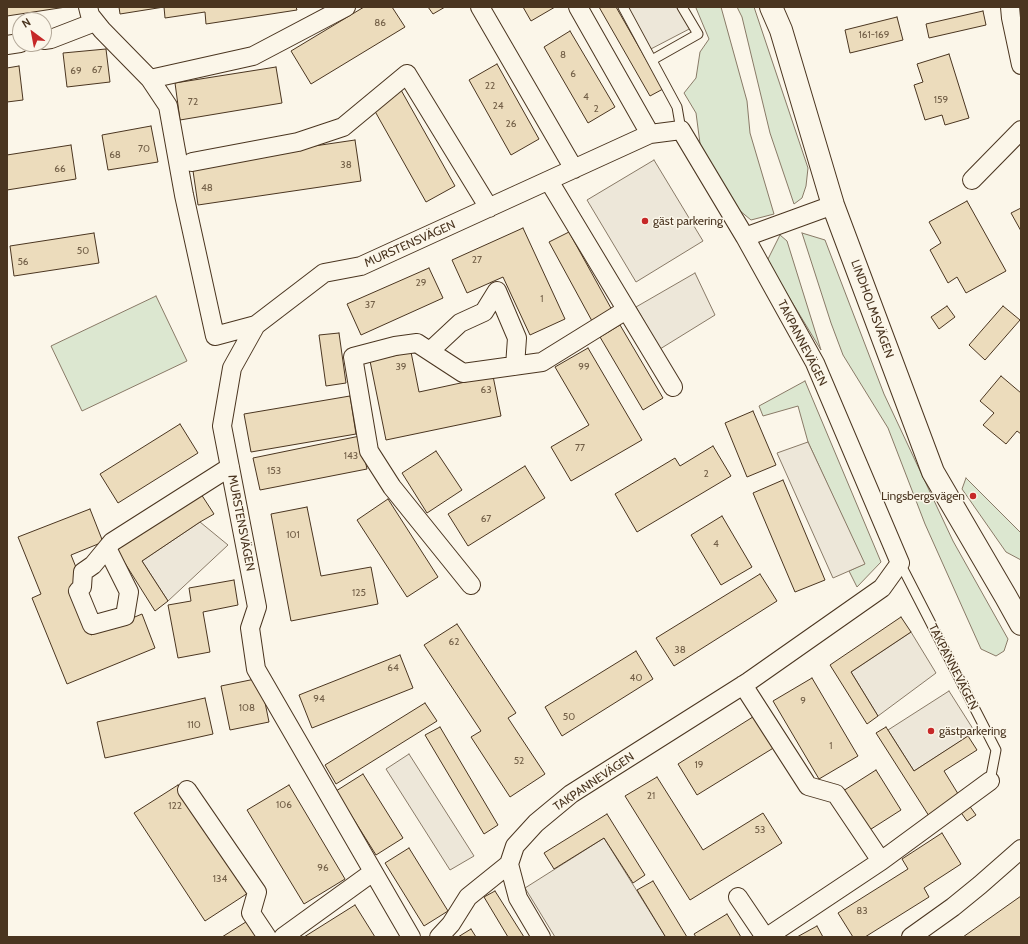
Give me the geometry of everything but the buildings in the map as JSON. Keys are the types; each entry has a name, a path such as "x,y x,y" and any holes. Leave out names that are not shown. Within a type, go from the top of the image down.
{"main road":[{"name":"LINDHOLMSVÄGEN","path":"771,7 781,30 833,205 933,472 1021,624"},
{"name":"LINDHOLMSVÄGEN","path":"1006,597 1021,613"}],"street":[{"path":"150,79 253,56 346,7"},
{"path":"480,7 574,170"},
{"path":"578,7 650,134"},
{"path":"1010,7 1021,65"},
{"path":"52,38 91,14 150,79 168,106 184,195 215,336 256,325"},
{"path":"192,162 298,142 342,127 407,74 489,208"},
{"path":"681,130 745,237 833,205"},
{"name":"MURSTENSVÄGEN","path":"374,872 256,669 250,628 257,607 222,426 232,368 256,325 324,273 361,266 650,134 681,130"},
{"path":"972,180 1021,130"},
{"path":"548,181 673,387"},
{"name":"TAKPANNEVÄGEN","path":"509,864 515,846 536,823 571,794 743,685 882,588 900,563 814,363 745,237"},
{"path":"430,352 460,322 484,312 497,291 517,338 515,366"},
{"path":"471,585 392,487 369,451 353,357 395,346 417,343 463,373 542,362 626,310"},
{"path":"107,548 112,542 230,467"},
{"path":"743,685 808,786 836,794 881,861"},
{"name":"TAKPANNEVÄGEN","path":"738,897 766,937 881,861 990,781"},
{"path":"188,790 257,892 251,913 267,937"},
{"path":"911,937 953,907 1021,849"},
{"path":"439,937 451,924 468,897 509,864 518,898 541,937"},
{"path":"283,937 374,872 411,937"}],"lane":[{"path":"623,7 678,107 681,130"},
{"path":"652,60 698,34 682,7"},
{"name":"TAKPANNEVÄGEN","path":"900,563 996,750 990,781"}],"green space":[{"path":"721,7 747,101 750,133 774,214 751,220 739,210 701,151 696,113 684,93 696,78 700,52 709,39 696,8"},
{"path":"737,7 754,7 808,168 806,186 802,198 794,204 770,133 742,17"},
{"path":"802,233 825,240 884,394 953,541 1008,639 1004,651 996,656 981,649 925,524 888,428 843,355"},
{"path":"780,235 787,241 821,350 767,261"},
{"path":"156,296 187,361 82,411 51,346"},
{"path":"805,381 881,562 857,587 849,571 864,564 808,442 798,406 763,416 759,406"},
{"path":"966,478 1021,533 1021,560 1006,552 962,489"}],"shaded area":[{"path":"622,7 684,7 695,26 647,51"},
{"name":"gäst parkering","path":"654,160 703,241 636,282 587,200"},
{"path":"695,273 715,315 660,349 636,307"},
{"path":"808,442 865,564 833,578 777,453"},
{"path":"200,522 228,545 168,601 142,561"},
{"path":"911,632 936,673 878,716 851,672"},
{"name":"gästparkering","path":"949,691 975,732 914,771 888,730"},
{"path":"409,754 474,856 450,870 386,769"},
{"path":"604,838 665,936 555,937 525,888"}],"place":[{"name":"gäst parkering","path":"645,221"},
{"name":"Lingsbergsvägen","path":"973,496"},
{"name":"gästparkering","path":"931,731"}]}
